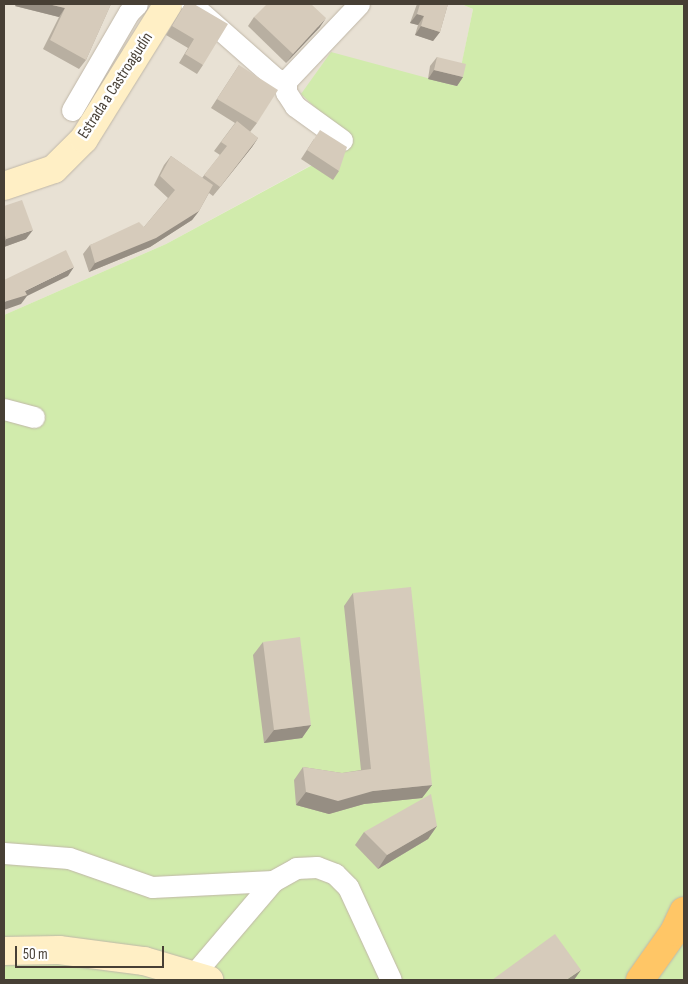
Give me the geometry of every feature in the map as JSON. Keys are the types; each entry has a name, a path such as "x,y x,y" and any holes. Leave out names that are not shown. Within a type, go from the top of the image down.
{"highway":[{"path":"640,980 674,932 684,910"}],"street":[{"path":"72,110 129,12 137,4"},
{"path":"129,68 145,4"},
{"name":"Estrada a Castroagudín","path":"4,186 54,169 84,140 168,4"},
{"path":"192,4 276,79 286,81"},
{"path":"342,140 295,106 286,92 286,81 359,4"},
{"path":"4,410 34,417"},
{"path":"4,853 69,858 152,887 273,881"},
{"path":"4,951 58,950 144,961 201,978 273,881 296,868 317,867 335,874 348,888 391,980"}],"shaded area":[{"path":"4,4 461,4 473,9 460,73 354,142 166,244 4,315"}],"green space":[{"path":"461,4 684,4 684,980 4,980 4,315 166,244 353,143 301,94 331,52 457,86 473,9"}],"building":[{"path":"48,4 111,4 86,60 50,40 65,8"},
{"path":"185,4 194,4 228,24 203,65 185,54 194,39 172,26"},
{"path":"267,4 311,4 326,18 293,54 254,17"},
{"path":"420,4 448,4 440,32 421,26 424,16 417,14"},
{"path":"437,57 466,64 463,77 434,70"},
{"path":"239,65 278,90 257,123 217,99"},
{"path":"237,121 258,138 220,187 204,175 227,146 221,142"},
{"path":"320,130 347,147 339,171 307,150"},
{"path":"171,156 213,185 199,211 156,238 95,263 90,245 139,222 144,227 175,190 160,176"},
{"path":"22,200 33,230 6,239 4,232 4,206"},
{"path":"66,250 74,267 25,291 27,295 4,302 4,280"},
{"path":"411,587 432,785 373,791 338,801 306,792 303,767 342,773 371,769 353,593"},
{"path":"300,637 311,725 274,730 263,642"},
{"path":"431,794 437,826 387,855 364,832"},
{"path":"555,934 581,970 566,980 492,980"}]}
